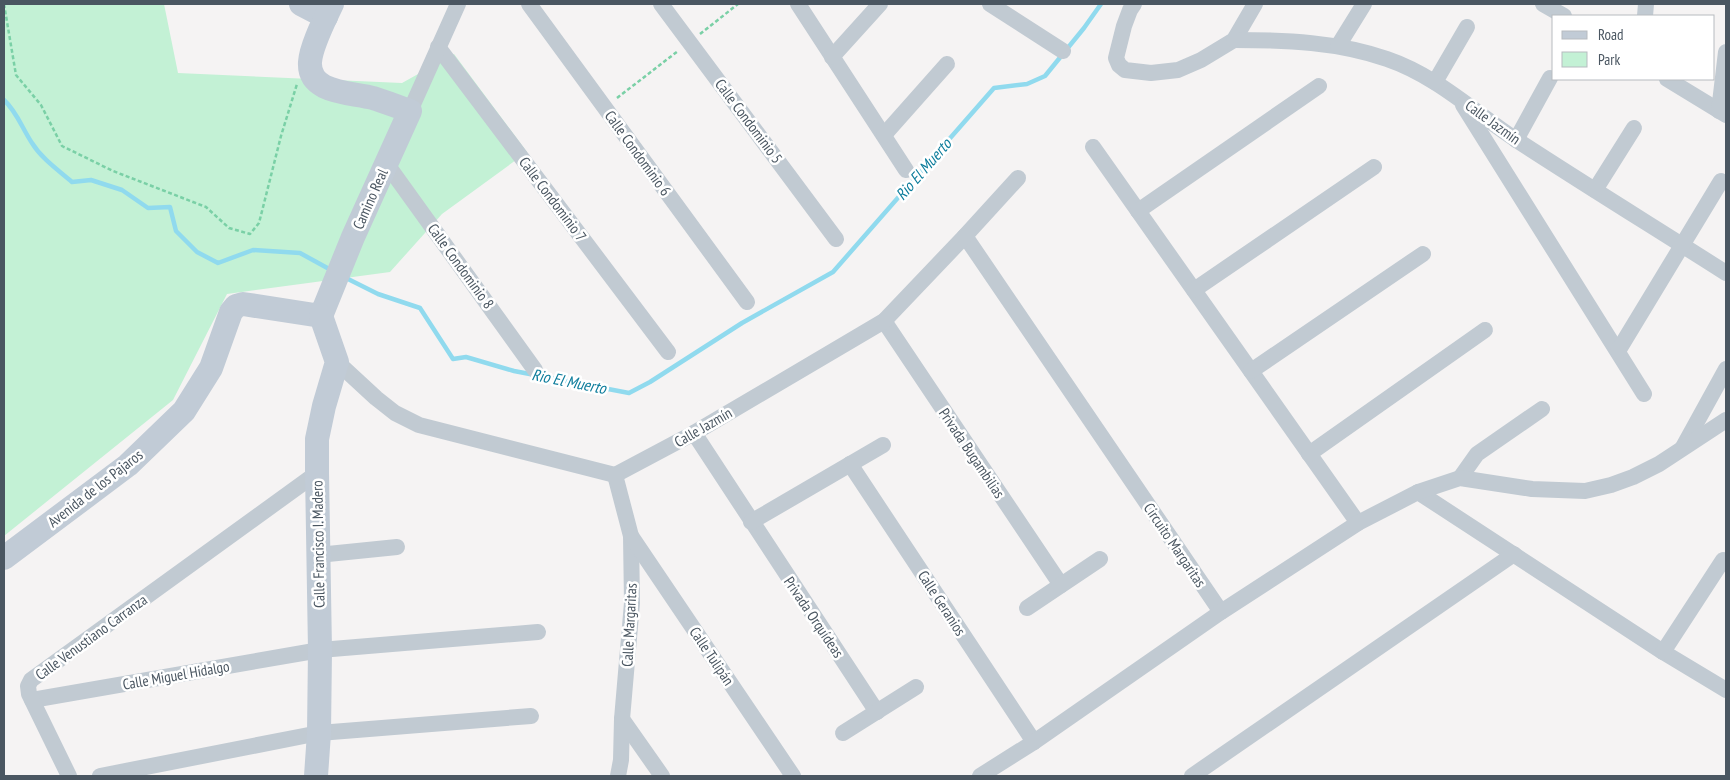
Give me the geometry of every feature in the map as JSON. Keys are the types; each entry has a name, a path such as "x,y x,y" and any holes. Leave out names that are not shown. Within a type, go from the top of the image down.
{"main road":[{"path":"301,4 329,10 310,61 312,76 327,88 373,98 410,111"},
{"name":"Camino Real","path":"324,311 353,237 410,111"},
{"name":"Avenida de los Pajaros","path":"4,558 128,465 184,411 211,368 236,306 243,304 324,311"},
{"path":"324,311 337,362"},
{"name":"Calle Francisco I. Madero","path":"316,776 319,733 320,650 317,439 324,406 337,362"}],"street":[{"name":"Camino Real","path":"410,111 458,4"},
{"name":"Calle Condominio 6","path":"529,4 747,302"},
{"name":"Calle Condominio 5","path":"661,4 836,239"},
{"path":"798,4 906,170"},
{"path":"832,57 880,4"},
{"path":"990,4 1063,51"},
{"path":"1134,4 1122,33 1116,58 1119,65 1125,70 1151,73 1178,70 1201,60 1234,40 1255,4"},
{"path":"1338,46 1364,4"},
{"path":"1543,4 1562,12"},
{"path":"1435,82 1467,27"},
{"name":"Calle Jazmín","path":"1234,40 1289,40 1338,46 1388,59 1435,82 1516,140 1726,273"},
{"name":"Calle Condominio 7","path":"438,47 668,352"},
{"path":"1669,80 1723,113 1726,52"},
{"path":"884,135 947,64"},
{"path":"1516,140 1550,78"},
{"path":"1138,211 1318,86"},
{"path":"1458,97 1644,394"},
{"path":"1595,190 1634,128"},
{"path":"1093,148 1358,523"},
{"name":"Calle Condominio 8","path":"386,163 535,370"},
{"path":"1194,290 1374,167"},
{"name":"Calle Jazmín","path":"615,475 694,433 884,321 1018,178"},
{"path":"1618,351 1721,181"},
{"name":"Circuito Margaritas","path":"965,236 1221,612"},
{"path":"1251,371 1423,254"},
{"name":"Privada Bugambilias","path":"884,321 1061,585"},
{"path":"1309,454 1485,330"},
{"path":"337,362 395,413 420,425 615,475"},
{"path":"1682,449 1726,369"},
{"path":"1460,478 1477,454 1542,409"},
{"path":"980,776 1034,742 1221,612 1358,523 1418,492 1460,478 1532,489 1585,491 1611,485 1659,464 1726,420"},
{"name":"Privada Orquídeas","path":"694,433 878,712"},
{"path":"751,522 883,445"},
{"name":"Calle Geranios","path":"850,464 1034,742"},
{"name":"Calle Venustiano Carranza","path":"69,776 32,700 28,686 31,680 316,473"},
{"name":"Calle Margaritas","path":"615,475 631,536 632,603 622,719 621,760 618,776"},
{"path":"1418,492 1663,652 1726,690"},
{"name":"Calle Tulipán","path":"631,536 793,776"},
{"path":"318,555 397,547"},
{"path":"1192,776 1514,554"},
{"path":"1027,608 1100,559"},
{"path":"1663,652 1723,560"},
{"name":"Calle Miguel Hidalgo","path":"32,700 320,650 538,632"},
{"path":"843,733 916,687"},
{"path":"100,776 319,733 530,716"},
{"path":"622,719 662,776"}],"path":[{"path":"4,4 16,76 41,105 62,146 113,171 206,207 229,228 250,234 259,223 295,88 310,61"},
{"path":"604,107 738,4"}],"green space":[{"path":"4,4 164,4 178,73 402,83 454,54 527,152 442,214 390,272 227,294 173,400 4,536"}],"waterway":[{"name":"Rio El Muerto","path":"344,277 378,294 420,308 453,359 466,357 514,371 629,393 650,382 742,323 833,272 994,88 1027,84 1045,76 1101,4"},
{"name":"Rio El Muerto","path":"4,100 16,115 40,154 72,182 91,180 122,190 148,208 170,207 176,231 197,252 218,263 253,250 300,253 331,270"}]}
